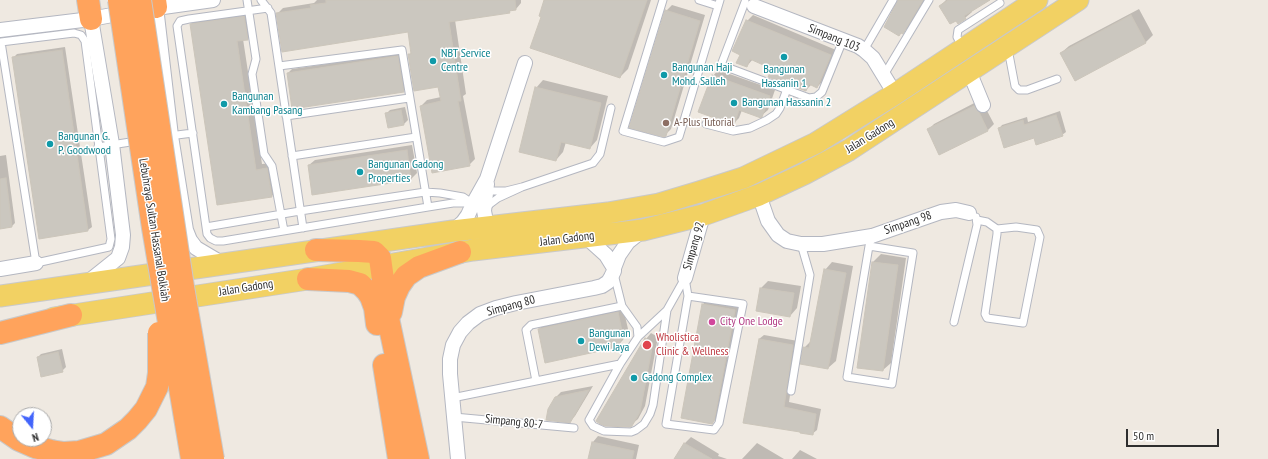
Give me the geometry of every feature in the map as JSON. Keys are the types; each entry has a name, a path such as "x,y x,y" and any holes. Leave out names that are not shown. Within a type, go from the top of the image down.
{"highway":[{"name":"Lebuhraya Sultan Hassanal Bolkiah","path":"119,0 158,257 192,459"},
{"name":"Lebuhraya Sultan Hassanal Bolkiah","path":"150,2 183,287 213,459"},
{"path":"316,250 374,252 380,258 389,323 418,459"},
{"path":"389,323 394,297 406,276 419,267 460,252"},
{"path":"0,427 19,440 35,447 51,452 64,453 80,452 106,444 128,429 137,420 146,410 152,399 157,387 159,373 158,257"},
{"path":"308,278 349,281 360,284 371,297 375,308 400,459"},
{"path":"0,334 71,315"}],"main road":[{"name":"Jalan Gadong","path":"0,296 453,231 481,214 608,213 659,204 743,178 789,157 827,137 1037,0"},
{"name":"Jalan Gadong","path":"0,325 308,278 460,252 644,230 704,214 759,195 804,174 848,150 1078,0"}],"street":[{"path":"0,30 89,9 150,2 213,0"},
{"path":"150,2 186,230 190,240 196,248 223,264"},
{"name":"Simpang 103","path":"749,2 858,46 873,58 895,94"},
{"path":"86,283 118,258 122,247 123,235 112,144 89,9"},
{"path":"481,214 487,185 525,63"},
{"path":"969,71 983,105"},
{"name":"Simpang 98","path":"759,195 768,221 778,235 787,241 801,244 871,241 941,212 956,210 973,216"},
{"name":"Simpang 92","path":"685,278 704,214"},
{"name":"Simpang 80","path":"458,459 450,359 453,345 460,332 468,323 480,314 496,308 602,286 608,282 619,255 628,242 644,230"},
{"path":"586,237 606,255 614,270"},
{"path":"0,269 36,263"}],"lane":[{"path":"247,0 256,60 252,74 264,154 272,166 284,231"},
{"path":"262,0 271,14 303,228"},
{"path":"663,0 624,130 664,142 679,137 719,3 699,0"},
{"path":"864,50 893,0"},
{"path":"884,75 929,0"},
{"path":"749,2 721,64 809,98 816,97 822,92 843,40"},
{"path":"963,49 957,37 958,30 1000,3"},
{"path":"268,8 189,19 180,22 177,26 207,234 210,238 216,241 223,241 453,203 481,214"},
{"path":"74,33 81,35 85,41 98,147 111,239 109,247 36,263 1,42 74,33"},
{"path":"1008,46 1015,86 1019,90 1027,90 1056,78"},
{"path":"279,66 402,50 428,207"},
{"path":"706,124 733,131 750,128 776,114 780,108 787,89"},
{"path":"286,116 409,98"},
{"path":"481,214 498,198 522,187 593,163 600,154 612,108"},
{"path":"98,147 193,133"},
{"path":"292,156 416,137"},
{"path":"487,185 506,190 522,187"},
{"path":"206,227 426,192 463,197 481,214"},
{"path":"973,216 987,222 997,229 1016,227 1037,230 1040,237 1024,323 987,318 985,314 997,229"},
{"path":"954,322 977,225 973,216"},
{"path":"871,241 913,253 892,384 847,377 871,241"},
{"path":"791,391 810,275 801,244"},
{"path":"614,270 622,306 637,327 638,337"},
{"path":"685,278 688,296 666,424 714,430 719,423 743,304 688,296"},
{"path":"667,310 650,414 644,424 631,432 604,431 593,426 589,420 620,364 638,337 667,310 685,278"},
{"path":"536,381 526,330 531,325 622,306"},
{"path":"452,398 620,364"},
{"name":"Simpang 80-7","path":"454,417 574,428"}],"building":[{"path":"326,0 515,0 516,10 509,11 510,13 449,22 461,101 458,101 470,166 432,173 420,106 441,101 438,87 414,91 408,54 411,54 408,32 282,52 276,13 311,8 310,5 326,3"},
{"path":"544,0 647,0 620,78 530,48 541,17 539,16"},
{"path":"898,0 923,0 903,34 901,33 899,36 884,27"},
{"path":"948,0 990,0 964,16 966,19 958,24 956,21 950,24 939,6"},
{"name":"Bangunan Haji Mohd. Salleh","path":"665,10 700,21 666,136 664,137 629,128"},
{"path":"1131,15 1146,43 1075,81 1060,53"},
{"name":"Bangunan Kambang Pasang","path":"244,16 248,40 237,41 256,170 267,168 272,197 217,205 190,24"},
{"name":"Bangunan Hassanin 1","path":"746,20 831,55 817,88 809,84 806,91 768,77 772,69 750,59 747,67 736,63 740,55 732,51"},
{"name":"Bangunan G. P. Goodwood","path":"62,50 88,231 39,239 12,57"},
{"path":"398,56 404,92 292,109 287,73"},
{"name":"Bangunan Hassanin 2","path":"712,75 770,96 762,117 761,118 739,110 734,125 698,112"},
{"path":"535,87 601,103 590,149 561,142 556,161 519,152"},
{"path":"974,106 979,112 988,131 939,155 927,129"},
{"path":"401,110 404,125 388,128 385,113"},
{"path":"1056,115 1063,136 1036,145 1034,138 1004,148 998,128 1023,120 1024,125"},
{"name":"Bangunan Gadong Properties","path":"407,150 411,180 312,195 308,165"},
{"path":"6,178 12,227 0,229 0,179"},
{"path":"872,262 898,265 883,371 857,368"},
{"path":"824,269 846,273 828,369 800,364 803,347 809,348"},
{"path":"760,288 794,293 790,317 756,311"},
{"path":"702,304 735,310 714,421 712,424 681,418"},
{"name":"Bangunan Dewi Jaya","path":"618,312 623,336 618,347 545,363 538,329"},
{"name":"Gadong Complex","path":"645,338 653,343 640,412 630,427 605,426 600,424 596,421"},
{"path":"759,339 793,345 784,407 816,414 813,435 743,423"},
{"path":"58,352 63,372 41,377 37,357"},
{"path":"589,390 570,423 546,420 548,409 555,397"},
{"path":"592,442 634,451 632,459 588,459"},
{"path":"684,443 712,459 674,459"}],"place":[{"name":"Bangunan Hassanin 1","path":"784,57"},
{"name":"NBT Service Centre","path":"433,61"},
{"name":"Bangunan Haji Mohd. Salleh","path":"664,75"},
{"name":"Bangunan Hassanin 2","path":"734,103"},
{"name":"Bangunan Kambang Pasang","path":"224,104"},
{"name":"A-Plus Tutorial","path":"666,123"},
{"name":"Bangunan G. P. Goodwood","path":"50,144"},
{"name":"Bangunan Gadong Properties","path":"360,172"},
{"name":"City One Lodge","path":"712,322"},
{"name":"Bangunan Dewi Jaya","path":"581,341"},
{"name":"Wholistica Clinic & Wellness","path":"647,345"},
{"name":"Gadong Complex","path":"634,378"}]}
